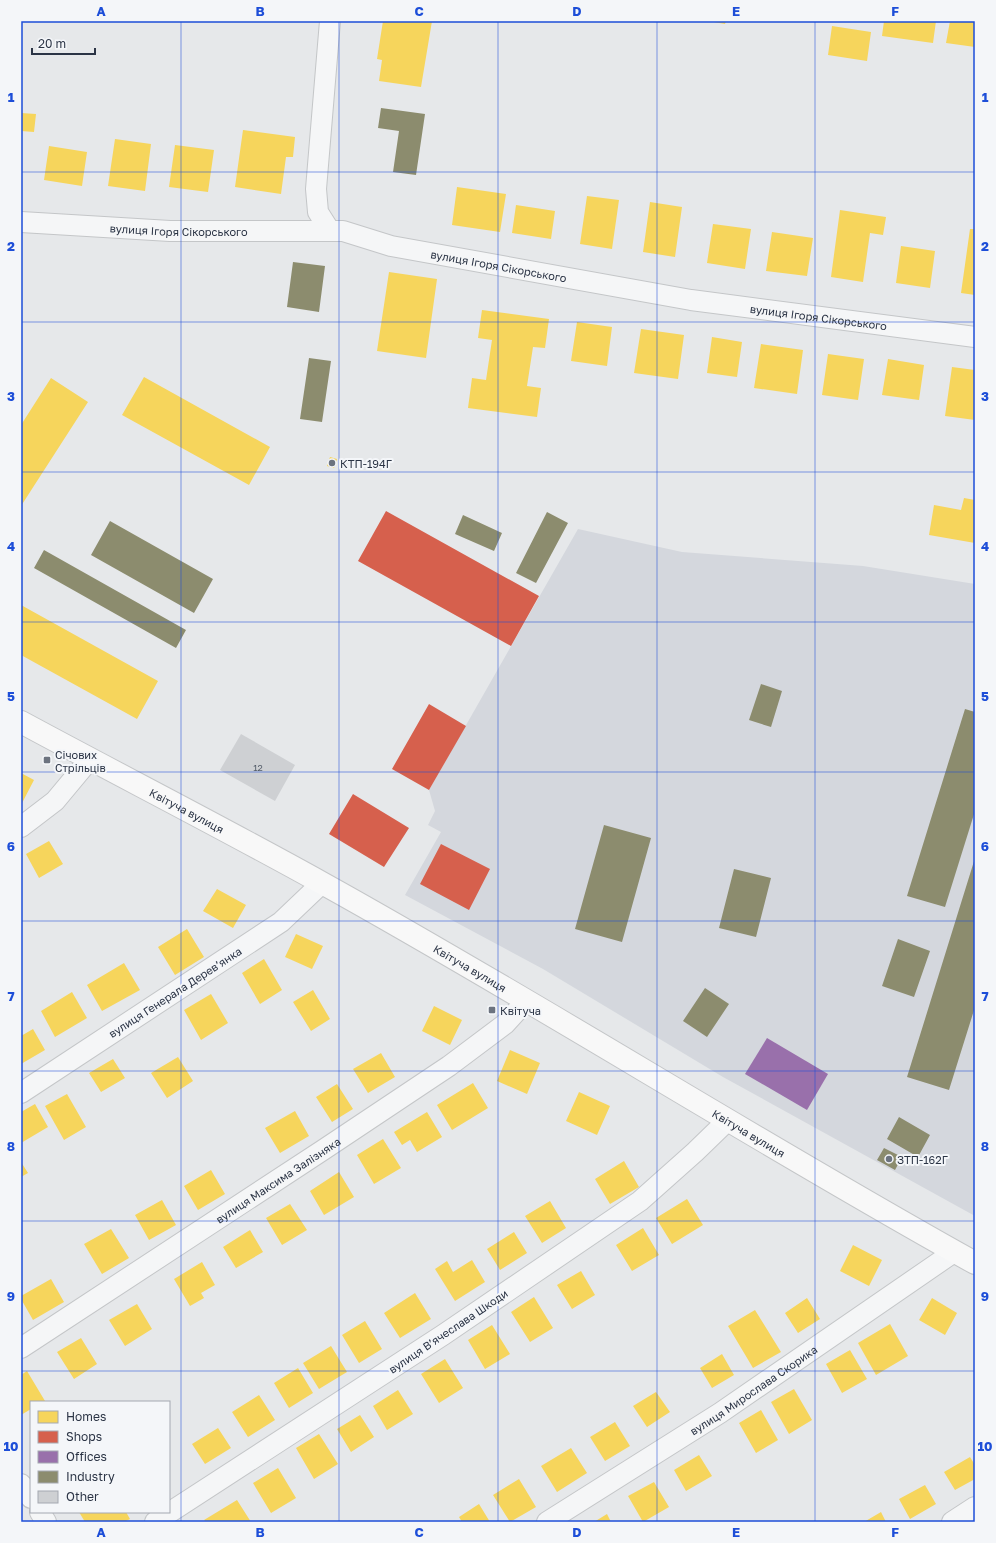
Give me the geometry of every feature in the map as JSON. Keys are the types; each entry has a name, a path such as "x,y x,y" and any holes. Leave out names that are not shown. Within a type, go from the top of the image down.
{"street":[{"path":"330,21 316,189 318,212 330,230"},
{"name":"вулиця Ігоря Сікорського","path":"21,222 170,231 343,231 391,246 691,300 975,337"},
{"name":"Квітуча вулиця","path":"21,722 322,883 526,1001 728,1121 975,1263"},
{"path":"21,827 55,801 90,759"},
{"name":"вулиця Генерала Деревʼянка","path":"21,1093 281,922 322,883"},
{"name":"вулиця Максима Залізняка","path":"21,1348 449,1066 505,1024 526,1001"},
{"name":"вулиця Вʼячеслава Шкоди","path":"170,1512 436,1340 640,1201 728,1121"},
{"name":"вулиця Мирослава Скорика","path":"547,1522 720,1413 954,1252"},
{"path":"21,1484 30,1497"},
{"path":"952,1522 975,1507"},
{"path":"41,1513 46,1522"},
{"name":"вулиця Вʼячеслава Шкоди","path":"155,1522 169,1513"}],"shaded area":[{"path":"578,529 682,552 863,566 975,584 975,1216 723,1077 543,969 405,895 441,832 428,825 435,811 429,790"}],"building: Homes":[{"path":"383,21 432,21 421,87 379,81 382,60 377,59"},
{"path":"708,21 726,21 725,24"},
{"path":"884,21 936,21 933,43 882,36"},
{"path":"950,21 975,21 975,47 946,43"},
{"path":"832,26 871,32 867,61 828,55"},
{"path":"21,113 36,114 34,132 21,131"},
{"path":"243,130 295,137 293,157 286,157 281,194 235,187"},
{"path":"115,139 151,144 145,191 108,186"},
{"path":"175,145 214,150 208,192 169,187"},
{"path":"49,146 87,152 82,186 44,180"},
{"path":"457,187 506,194 500,232 452,225"},
{"path":"587,196 619,200 612,249 580,244"},
{"path":"650,202 682,207 675,257 643,252"},
{"path":"516,205 555,211 551,239 512,233"},
{"path":"840,210 886,217 883,235 870,233 863,282 831,277"},
{"path":"713,224 751,229 745,269 707,263"},
{"path":"970,229 975,229 975,295 961,293"},
{"path":"772,232 813,238 807,276 766,271"},
{"path":"901,246 935,251 930,288 896,283"},
{"path":"389,272 437,279 426,358 377,351"},
{"path":"482,310 549,319 545,348 533,347 527,386 541,388 537,417 468,408 472,378 486,380 492,340 478,338"},
{"path":"577,322 612,327 607,366 571,361"},
{"path":"641,329 684,335 678,379 634,373"},
{"path":"712,337 742,342 737,377 707,373"},
{"path":"761,344 803,350 797,394 754,388"},
{"path":"828,354 864,359 858,400 822,395"},
{"path":"888,359 924,365 919,400 882,395"},
{"path":"952,367 975,370 975,420 945,416"},
{"path":"144,377 270,447 249,485 122,415"},
{"path":"51,378 88,402 21,506 21,425"},
{"name":"КТП-194Г","path":"330,457 337,459 334,468 327,466"},
{"path":"964,498 975,500 975,543 929,535 934,505 961,510"},
{"path":"21,605 158,681 137,719 21,655"},
{"path":"21,773 34,780 21,805"},
{"path":"49,841 63,864 39,878 26,854"},
{"path":"217,889 246,905 233,928 203,911"},
{"path":"187,929 204,957 175,975 158,947"},
{"path":"296,934 323,946 312,969 285,957"},
{"path":"264,959 282,990 260,1004 242,973"},
{"path":"124,963 140,990 102,1011 87,985"},
{"path":"313,990 330,1019 311,1031 293,1002"},
{"path":"72,992 87,1018 55,1037 41,1011"},
{"path":"211,994 228,1023 201,1040 184,1010"},
{"path":"434,1006 462,1020 450,1045 422,1031"},
{"path":"33,1029 45,1050 21,1064 21,1036"},
{"path":"510,1050 540,1063 527,1094 497,1081"},
{"path":"381,1053 395,1077 368,1093 353,1069"},
{"path":"178,1057 193,1081 167,1098 151,1073"},
{"path":"113,1059 125,1078 101,1092 89,1073"},
{"path":"473,1083 488,1108 452,1130 437,1105"},
{"path":"337,1084 353,1109 332,1122 316,1097"},
{"path":"579,1092 610,1106 597,1135 566,1121"},
{"path":"67,1094 86,1127 64,1140 45,1106"},
{"path":"35,1104 48,1127 21,1143 21,1112"},
{"path":"295,1111 309,1136 280,1153 265,1128"},
{"path":"427,1112 442,1137 417,1152 410,1140 402,1145 394,1132"},
{"path":"383,1139 401,1168 374,1184 357,1155"},
{"path":"624,1161 639,1187 610,1204 595,1179"},
{"path":"21,1162 28,1173 21,1177"},
{"path":"211,1170 225,1194 198,1210 184,1186"},
{"path":"339,1172 354,1197 324,1215 310,1191"},
{"path":"687,1199 703,1225 672,1244 656,1218"},
{"path":"162,1200 176,1225 149,1240 135,1215"},
{"path":"550,1201 566,1228 542,1243 525,1216"},
{"path":"290,1204 307,1230 282,1245 266,1218"},
{"path":"643,1228 659,1255 632,1271 616,1245"},
{"path":"111,1229 129,1258 102,1274 84,1244"},
{"path":"250,1230 263,1252 236,1268 223,1247"},
{"path":"514,1232 527,1253 500,1270 487,1249"},
{"path":"853,1245 882,1260 869,1286 840,1271"},
{"path":"472,1260 485,1282 455,1301 435,1269 447,1261 453,1272"},
{"path":"202,1262 215,1285 201,1293 204,1298 190,1306 174,1279"},
{"path":"581,1271 595,1295 572,1309 557,1285"},
{"path":"51,1279 64,1302 33,1320 21,1299 21,1296"},
{"path":"415,1293 431,1319 400,1338 384,1313"},
{"path":"534,1297 553,1328 530,1342 511,1312"},
{"path":"807,1298 820,1319 798,1333 785,1313"},
{"path":"932,1298 957,1313 945,1335 919,1320"},
{"path":"137,1304 152,1329 125,1346 109,1320"},
{"path":"755,1310 781,1352 753,1368 728,1326"},
{"path":"365,1321 382,1349 359,1363 342,1335"},
{"path":"890,1324 908,1356 876,1375 858,1343"},
{"path":"492,1325 510,1354 485,1369 468,1340"},
{"path":"81,1338 97,1364 74,1379 57,1352"},
{"path":"331,1346 347,1372 319,1389 303,1363"},
{"path":"850,1350 867,1379 842,1393 826,1364"},
{"path":"722,1354 734,1375 712,1388 700,1368"},
{"path":"445,1359 463,1388 439,1403 421,1374"},
{"path":"298,1368 313,1393 289,1408 274,1383"},
{"path":"27,1371 45,1401 30,1401 30,1410 21,1415 21,1375"},
{"path":"794,1389 812,1420 789,1434 771,1402"},
{"path":"398,1390 413,1414 387,1430 373,1406"},
{"path":"656,1392 670,1412 647,1427 633,1406"},
{"path":"259,1395 275,1420 248,1437 232,1412"},
{"path":"761,1410 778,1440 756,1453 739,1423"},
{"path":"360,1415 374,1437 351,1452 337,1429"},
{"path":"615,1422 630,1446 605,1461 590,1437"},
{"path":"218,1428 231,1448 205,1464 192,1444"},
{"path":"319,1434 338,1464 314,1479 296,1448"},
{"path":"571,1448 587,1473 557,1492 541,1466"},
{"path":"699,1455 712,1476 686,1491 674,1470"},
{"path":"970,1457 975,1465 975,1479 955,1490 944,1472"},
{"path":"278,1468 296,1498 271,1513 253,1483"},
{"path":"519,1479 536,1507 510,1522 493,1495"},
{"path":"654,1482 669,1507 643,1522 628,1496"},
{"path":"925,1485 936,1504 910,1519 899,1499"},
{"path":"237,1500 251,1522 206,1522 204,1520"},
{"path":"479,1504 490,1522 462,1522 459,1517"},
{"path":"881,1512 886,1522 864,1522"},
{"path":"80,1513 127,1513 130,1519 124,1522 85,1522"},
{"path":"607,1514 611,1522 594,1522"}],"building: Shops":[{"path":"386,511 539,596 511,646 358,561"},
{"path":"429,704 466,726 429,790 392,769"},
{"path":"353,794 409,828 384,867 329,834"},
{"path":"441,844 490,869 469,910 420,884"}],"building: Offices":[{"path":"767,1038 828,1074 807,1110 745,1074"}],"building: Industry":[{"path":"381,108 425,114 416,175 393,172 399,131 378,128"},
{"path":"293,262 325,266 319,312 287,307"},
{"path":"309,358 331,361 322,422 300,419"},
{"path":"547,512 568,523 536,583 516,573"},
{"path":"463,515 502,533 494,551 455,534"},
{"path":"110,521 213,579 194,613 91,555"},
{"path":"44,550 186,630 176,648 34,568"},
{"path":"761,684 782,691 771,727 749,720"},
{"path":"965,709 975,712 975,811 945,907 907,896"},
{"path":"604,825 651,838 622,942 575,929"},
{"path":"975,858 975,1007 949,1090 907,1077"},
{"path":"734,869 771,878 756,937 719,928"},
{"path":"898,939 930,951 914,997 882,986"},
{"path":"705,988 729,1004 707,1037 683,1021"},
{"path":"899,1117 930,1135 918,1157 887,1139"},
{"name":"ЗТП-162Г","path":"884,1148 902,1157 895,1170 877,1160"}],"building: Other":[{"path":"241,734 295,765 275,801 220,770"}],"place":[{"name":"КТП-194Г","path":"332,463"},
{"name":"Січових Стрільців","path":"47,760"},
{"name":"Квітуча","path":"492,1010"},
{"name":"ЗТП-162Г","path":"889,1159"}]}
